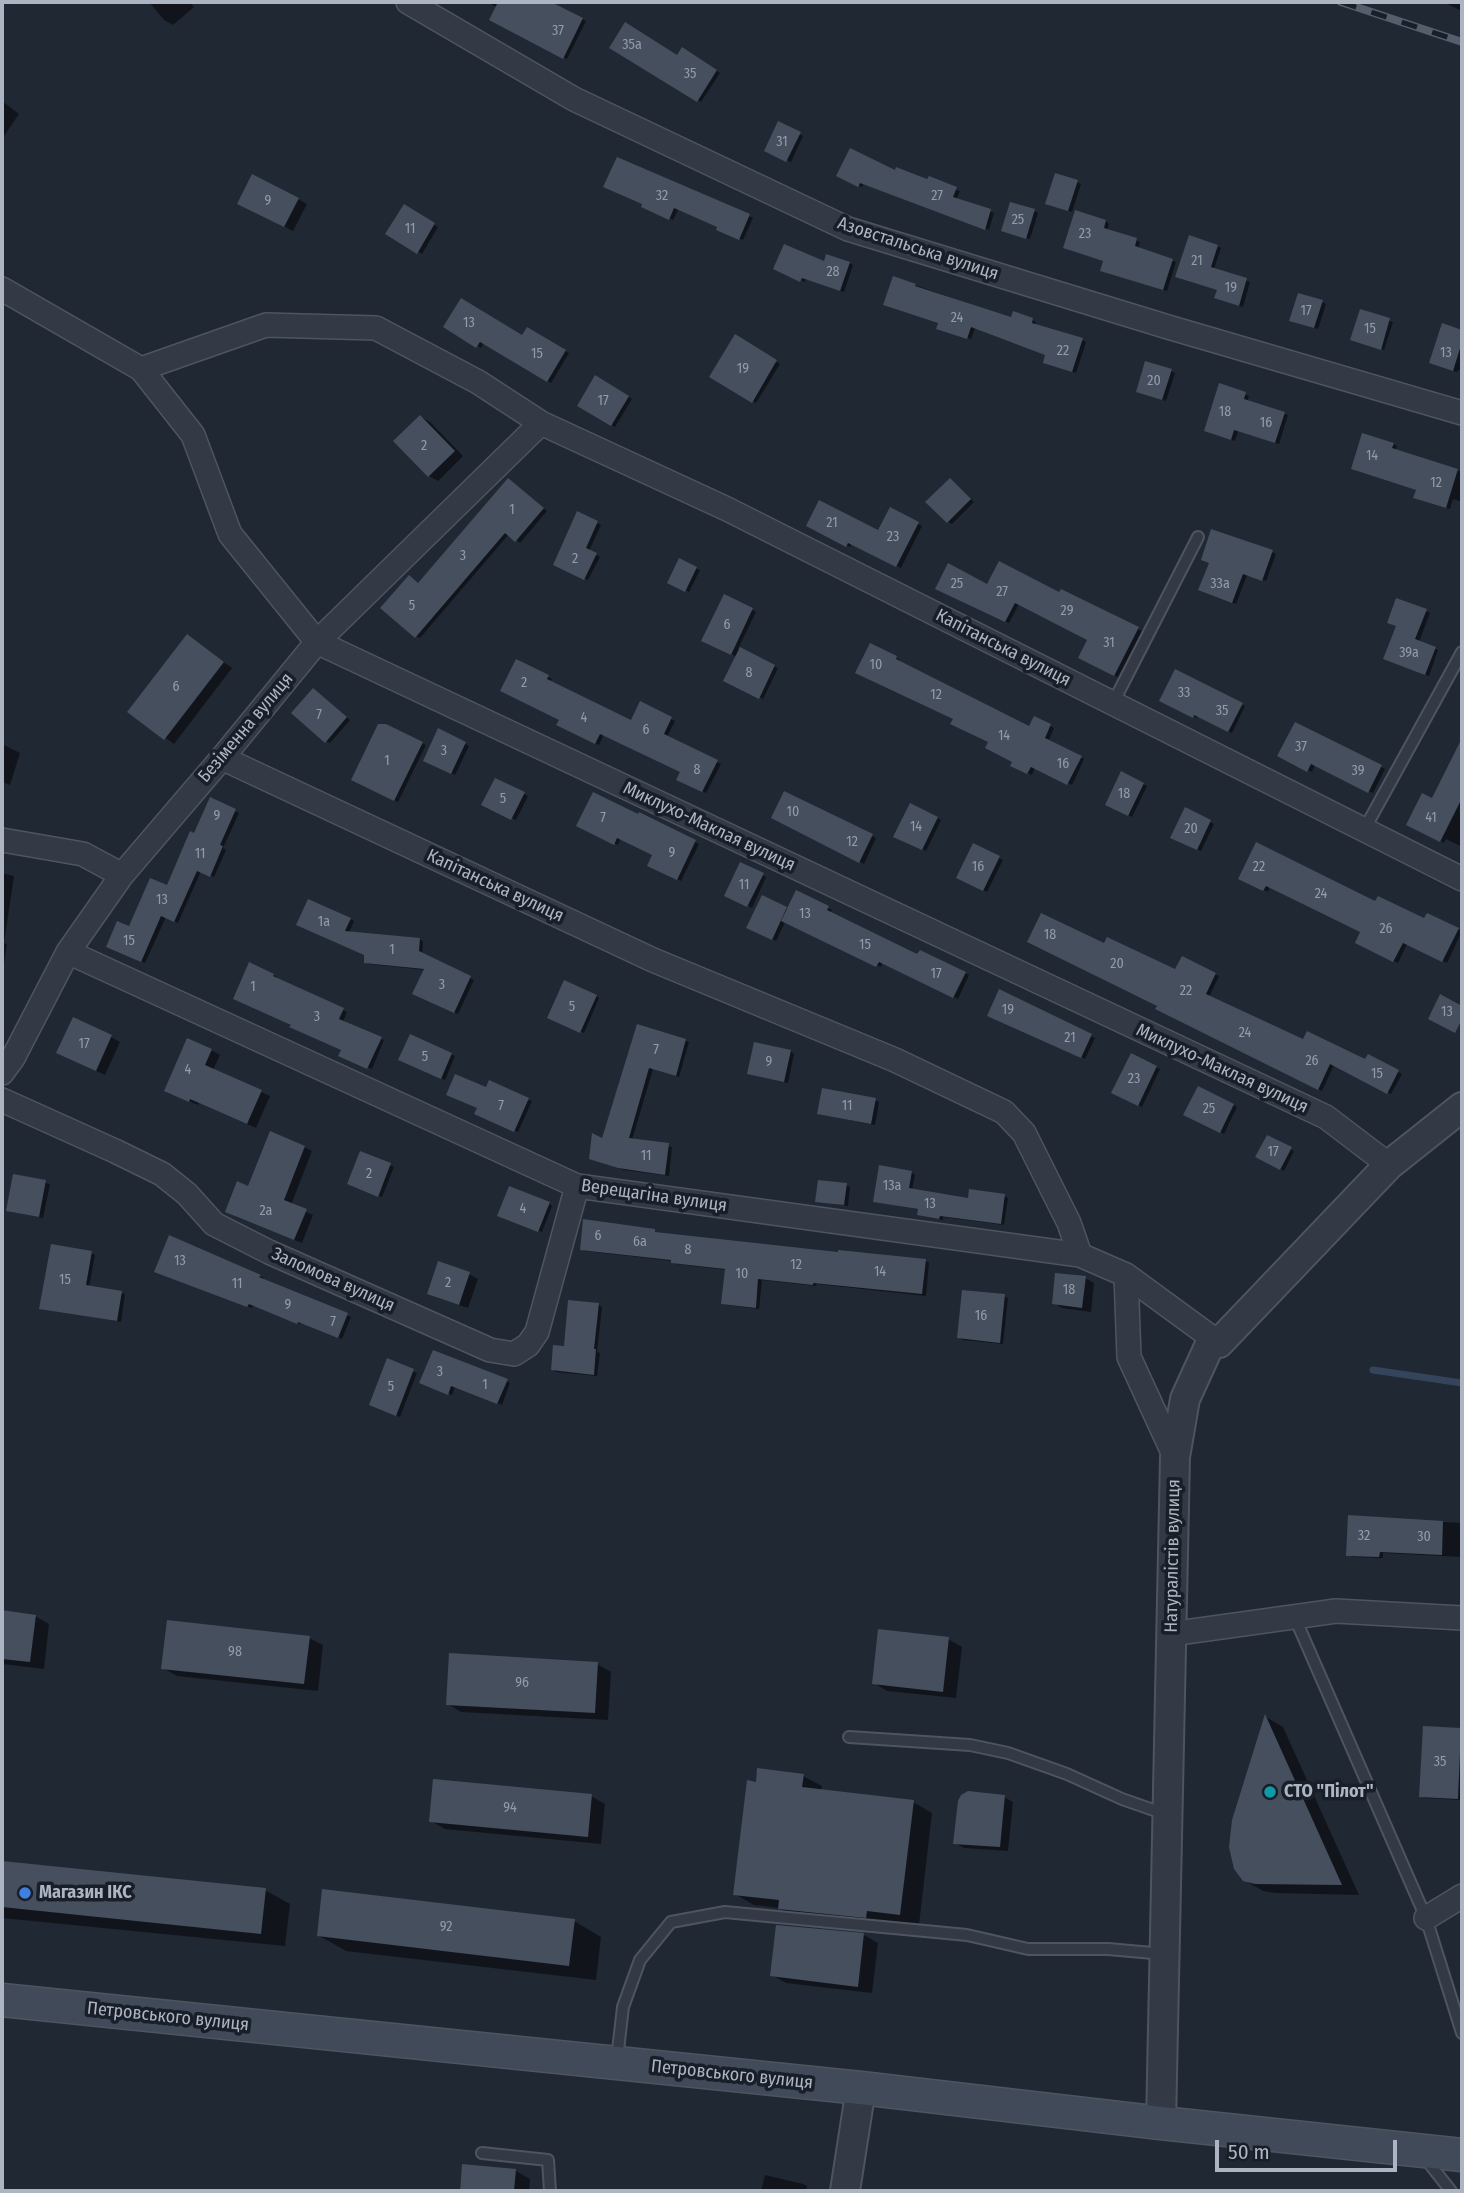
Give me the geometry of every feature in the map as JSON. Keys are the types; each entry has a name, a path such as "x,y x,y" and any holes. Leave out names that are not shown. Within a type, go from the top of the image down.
{"main road":[{"name":"Петровського вулиця","path":"2,2000 861,2088 1462,2155"}],"street":[{"name":"Азовстальська вулиця","path":"408,2 574,99 848,229 1154,323 1462,413"},
{"path":"2,289 141,369"},
{"name":"Капітанська вулиця","path":"141,369 266,326 376,328 478,382 541,422 727,509 1462,879"},
{"name":"Миклухо-Маклая вулиця","path":"141,369 193,435 230,534 317,642 1326,1118 1389,1165"},
{"name":"Безіменна вулиця","path":"2,1073 13,1058 68,953 122,875 317,642 541,422"},
{"name":"Капітанська вулиця","path":"222,758 653,960 895,1059 1004,1112 1024,1133 1069,1223 1080,1255"},
{"path":"2,841 83,853 122,875"},
{"name":"Верещагіна вулиця","path":"68,953 577,1186 1080,1255 1126,1275 1219,1343"},
{"name":"Заломова вулиця","path":"2,1100 162,1174 187,1194 214,1224 269,1252 490,1350 514,1354 528,1345 537,1332 577,1186"},
{"name":"Натуралістів вулиця","path":"1161,2123 1175,1457 1185,1399 1211,1342 1219,1343 1389,1165 1462,1107"},
{"path":"1126,1275 1129,1357 1175,1457"},
{"path":"1171,1634 1336,1611 1462,1618"},
{"path":"1426,1918 1462,1896"},
{"path":"845,2191 861,2088"}],"lane":[{"path":"1113,703 1198,537"},
{"path":"1364,830 1462,652"},
{"path":"1295,1618 1426,1918 1462,2033"},
{"path":"849,1737 970,1745 1008,1753 1067,1774 1122,1800 1167,1815"},
{"path":"616,2063 624,2007 639,1960 671,1922 725,1912 967,1935 1028,1949 1108,1949 1164,1954"},
{"path":"1419,2151 1451,2191"},
{"path":"482,2152 548,2160 550,2191"}],"building":[{"path":"498,2 551,2 583,18 563,59 489,20"},
{"path":"625,22 677,55 682,47 717,70 697,102 609,48"},
{"path":"778,121 801,132 786,162 764,151"},
{"path":"850,148 895,170 896,167 927,179 929,176 957,187 953,197 991,209 985,230 860,183 858,187 836,176"},
{"path":"617,157 750,214 739,240 674,208 669,220 641,207 642,204 603,187"},
{"path":"1055,173 1078,180 1068,211 1045,204"},
{"path":"252,174 299,198 284,227 237,204"},
{"path":"1010,202 1035,209 1026,239 1001,231"},
{"path":"404,204 435,223 417,254 385,234"},
{"path":"1075,210 1106,220 1104,228 1137,238 1135,246 1173,259 1163,290 1100,271 1103,261 1063,248"},
{"path":"1189,235 1218,245 1211,267 1247,278 1239,306 1214,298 1217,290 1175,277"},
{"path":"784,244 824,261 826,254 850,262 840,291 802,278 800,282 773,269"},
{"path":"893,276 916,284 915,286 1011,317 1013,311 1033,318 1032,323 1083,338 1072,372 1043,363 1045,355 971,327 967,339 936,329 938,323 883,305"},
{"path":"1298,293 1323,300 1314,328 1289,321"},
{"path":"461,298 522,335 527,327 566,350 547,382 480,342 476,348 443,327"},
{"path":"1360,309 1390,318 1381,350 1350,340"},
{"path":"1442,323 1462,330 1462,342 1453,371 1429,363"},
{"path":"735,334 777,360 752,403 709,377"},
{"path":"1145,361 1172,369 1162,400 1136,392"},
{"path":"595,375 629,396 611,426 577,406"},
{"path":"1219,383 1246,392 1244,399 1285,412 1275,443 1234,430 1231,440 1204,431"},
{"path":"420,415 455,451 428,477 393,441"},
{"path":"1362,433 1394,443 1392,448 1458,469 1446,508 1413,498 1416,490 1351,469"},
{"path":"508,478 544,508 515,542 505,533 415,638 380,608 409,575 418,583"},
{"path":"950,478 971,499 947,523 925,502"},
{"path":"819,500 878,530 890,507 919,522 896,567 848,543 846,547 806,526"},
{"path":"577,511 598,521 586,548 597,553 584,580 553,565"},
{"path":"1211,529 1273,550 1262,581 1243,574 1232,603 1198,590 1209,563 1201,560"},
{"path":"679,558 697,567 685,592 667,583"},
{"path":"999,561 1059,592 1061,589 1139,627 1114,676 1078,658 1087,640 1015,603 1005,622 935,589 948,563 987,584"},
{"path":"724,594 753,608 731,655 701,641"},
{"path":"1396,598 1427,609 1415,639 1436,647 1425,675 1383,659 1396,626 1387,623"},
{"path":"187,634 224,662 164,740 127,712"},
{"path":"870,643 897,656 896,659 1029,726 1034,716 1051,724 1045,738 1082,756 1067,785 1031,767 1027,774 1010,766 1012,762 985,748 988,742 950,724 953,719 855,673"},
{"path":"740,647 775,665 759,699 723,681"},
{"path":"516,659 549,675 547,679 631,720 640,701 672,717 664,734 718,760 702,792 676,780 680,772 600,734 595,744 556,725 559,720 500,691"},
{"path":"1175,669 1243,703 1228,732 1159,701"},
{"path":"313,688 347,717 325,743 291,713"},
{"path":"1295,722 1382,765 1368,793 1311,764 1307,772 1277,756"},
{"path":"378,724 386,724 423,742 394,801 351,780"},
{"path":"438,728 466,742 451,774 423,761"},
{"path":"1462,738 1462,798 1440,842 1406,825 1422,793 1432,798"},
{"path":"1121,771 1144,783 1128,816 1105,805"},
{"path":"495,778 525,792 511,820 481,805"},
{"path":"784,791 873,834 859,863 771,818"},
{"path":"593,792 696,840 677,880 647,866 652,855 617,838 614,845 576,826"},
{"path":"210,797 236,809 210,877 197,871 174,922 161,916 141,962 106,947 117,921 129,926 150,878 167,885 190,831 194,833"},
{"path":"910,803 938,817 922,850 893,837"},
{"path":"1185,807 1211,820 1197,850 1170,838"},
{"path":"1256,842 1375,901 1378,896 1424,918 1427,913 1459,928 1442,962 1403,943 1393,962 1355,943 1360,932 1266,886 1263,891 1238,879"},
{"path":"973,843 1000,856 983,891 956,878"},
{"path":"740,862 764,873 747,907 724,896"},
{"path":"796,890 829,906 827,910 917,954 920,950 966,972 953,998 879,962 876,967 781,921"},
{"path":"762,895 787,907 772,940 746,928"},
{"path":"308,899 351,918 345,931 420,938 419,951 471,976 454,1013 412,994 424,969 364,963 364,955 296,925"},
{"path":"1041,913 1104,943 1107,937 1175,969 1182,956 1216,973 1206,994 1303,1039 1307,1031 1365,1059 1368,1054 1399,1070 1387,1094 1330,1064 1318,1090 1027,942"},
{"path":"249,962 274,974 273,976 344,1008 339,1019 382,1037 367,1069 338,1056 341,1050 233,999"},
{"path":"564,980 597,995 580,1033 547,1018"},
{"path":"999,989 1092,1034 1081,1058 987,1016"},
{"path":"1440,994 1462,1006 1462,1019 1455,1033 1428,1019"},
{"path":"73,1017 112,1035 96,1071 56,1053"},
{"path":"637,1024 686,1039 676,1076 649,1068 629,1138 669,1143 665,1175 618,1168 589,1159 592,1133 602,1138"},
{"path":"410,1034 452,1053 441,1079 398,1060"},
{"path":"187,1038 212,1049 205,1065 262,1090 247,1124 190,1099 189,1102 164,1091"},
{"path":"754,1042 791,1050 784,1082 747,1074"},
{"path":"1131,1053 1157,1066 1138,1106 1111,1093"},
{"path":"455,1074 486,1087 489,1080 529,1098 514,1132 474,1114 477,1108 446,1095"},
{"path":"1198,1086 1234,1104 1220,1133 1183,1115"},
{"path":"822,1088 876,1098 871,1124 817,1114"},
{"path":"270,1131 305,1146 284,1200 307,1209 294,1240 225,1212 237,1181 248,1186"},
{"path":"1267,1135 1292,1147 1280,1170 1255,1157"},
{"path":"360,1151 391,1163 378,1197 347,1184"},
{"path":"879,1165 912,1171 909,1188 968,1198 969,1189 1005,1194 1001,1224 940,1216 939,1219 917,1215 918,1209 873,1202"},
{"path":"13,1174 46,1180 39,1217 6,1211"},
{"path":"818,1180 847,1183 844,1205 815,1202"},
{"path":"509,1186 550,1202 538,1232 497,1216"},
{"path":"583,1219 655,1229 655,1232 926,1259 922,1294 758,1279 756,1308 721,1304 725,1269 580,1250"},
{"path":"169,1235 261,1275 259,1277 348,1313 338,1338 154,1272"},
{"path":"51,1244 92,1251 86,1285 122,1291 117,1321 39,1309"},
{"path":"438,1261 470,1272 459,1305 427,1294"},
{"path":"1055,1273 1086,1276 1082,1308 1052,1304"},
{"path":"962,1290 1005,1294 1000,1343 957,1338"},
{"path":"568,1300 599,1303 594,1375 551,1370 553,1345 564,1346"},
{"path":"433,1350 508,1379 497,1404 451,1386 448,1395 419,1383"},
{"path":"387,1358 414,1369 396,1416 369,1405"},
{"path":"1348,1515 1443,1521 1442,1555 1380,1552 1379,1557 1346,1556"},
{"path":"2,1610 36,1615 30,1662 2,1659"},
{"path":"167,1620 310,1636 304,1684 161,1669"},
{"path":"878,1629 949,1637 943,1692 872,1684"},
{"path":"449,1653 598,1662 595,1713 446,1705"},
{"name":"СТО \"Пілот\"","path":"1265,1714 1342,1885 1255,1884 1243,1881 1234,1869 1229,1847 1232,1820"},
{"path":"1423,1726 1461,1728 1458,1799 1419,1797"},
{"path":"757,1768 804,1774 802,1787 914,1800 900,1915 867,1911 866,1918 778,1909 779,1900 733,1895 747,1780 756,1782"},
{"path":"433,1779 592,1794 588,1837 429,1822"},
{"path":"968,1791 1005,1795 1000,1847 953,1844 958,1801 961,1795"},
{"path":"2,1861 266,1888 261,1934 2,1907"},
{"path":"322,1889 575,1919 569,1966 317,1936"},
{"path":"776,1925 864,1933 858,1987 770,1976"},
{"path":"462,2164 516,2169 514,2191 460,2191"}],"waterway":[{"path":"1373,1370 1462,1383"}],"railway":[{"path":"1341,2 1462,42"}],"place":[{"name":"СТО \"Пілот\"","path":"1270,1792"},
{"name":"Магазин ІКС","path":"25,1893"}]}
